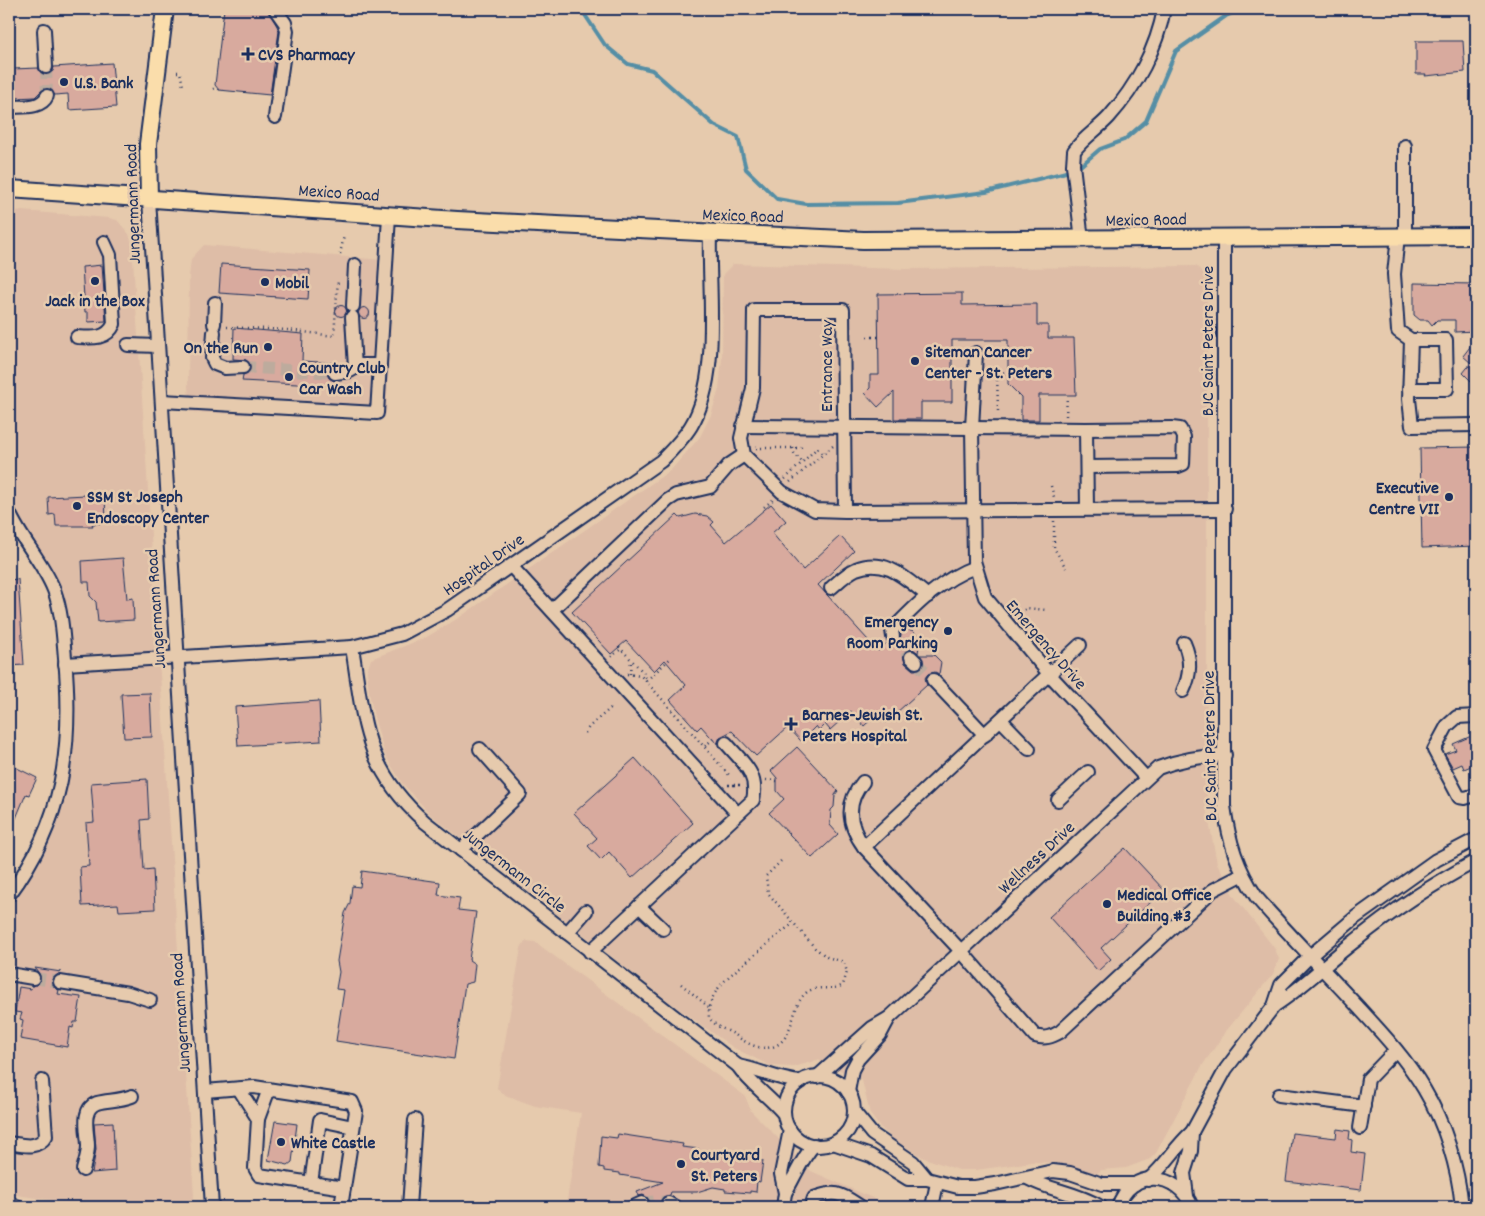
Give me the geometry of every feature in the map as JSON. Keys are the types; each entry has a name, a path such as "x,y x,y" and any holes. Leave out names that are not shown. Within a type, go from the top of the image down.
{"main road":[{"name":"Jungermann Road","path":"149,199 148,144 165,9"},
{"name":"Mexico Road","path":"9,189 389,216 710,234 863,240 1476,236"},
{"path":"9,1206 14,1207"}],"street":[{"path":"275,9 285,22 287,31 275,117"},
{"path":"1082,240 1073,165 1074,151 1078,144 1110,117 1125,97 1149,57 1158,36 1164,9"},
{"path":"44,30 46,67"},
{"path":"9,107 38,104 44,102 47,96"},
{"path":"1405,146 1401,236 1394,274 1398,331 1411,340 1446,340 1447,389 1409,390"},
{"name":"Jungermann Road","path":"149,199 212,1207"},
{"path":"162,402 377,413 389,216"},
{"name":"Hospital Drive","path":"65,664 352,646 379,641 421,626 511,566 661,461 691,425 701,403 709,369 710,234"},
{"name":"BJC Saint Peters Drive","path":"1224,237 1224,806 1230,848 1242,875 1257,898 1396,1050 1424,1088 1440,1120 1460,1186 1462,1207"},
{"path":"77,337 101,337 111,330 114,324 110,255 104,242"},
{"path":"355,265 353,312 355,368"},
{"path":"216,303 218,328 212,358 214,364 225,368 243,367"},
{"name":"Entrance Way","path":"749,451 741,438 753,388 754,310 843,310 846,511"},
{"path":"1411,340 1409,390 1412,426 1476,425"},
{"path":"128,345 158,346"},
{"name":"Emergency Drive","path":"976,353 972,428 972,510 975,567 984,597 1050,675 1146,778"},
{"path":"335,373 345,373 365,365 380,365"},
{"path":"743,426 1172,428 1180,429 1184,437 1183,464 1178,466 1087,467"},
{"path":"1086,429 1087,509"},
{"path":"552,610 668,500 676,495 710,487 729,465 749,451 782,492 815,510 1225,509"},
{"path":"9,512 15,526 43,568 54,591 61,617 68,743 58,795 37,849 9,895"},
{"path":"831,588 855,569 877,565 895,570 928,596"},
{"path":"511,566 737,813"},
{"path":"893,637 892,630 928,596 958,573 975,567"},
{"path":"1183,691 1190,672 1189,653 1184,643"},
{"path":"864,847 1080,645"},
{"name":"Jungermann Circle","path":"352,646 367,734 378,765 411,809 590,952 738,1066 746,1078 769,1096 784,1114"},
{"path":"933,680 985,734"},
{"path":"1476,716 1457,717 1447,726 1434,750 1459,797 1465,798 1476,795"},
{"path":"1001,720 1028,749"},
{"path":"590,952 753,800 755,783 748,769 726,743"},
{"path":"461,850 520,794 480,750"},
{"name":"Wellness Drive","path":"817,1077 872,1028 889,1018 1158,768 1176,761 1200,756 1225,755"},
{"path":"1058,800 1088,772"},
{"path":"863,782 855,791 851,805 851,821 854,833 864,847 961,951 1035,1036 1050,1037 1060,1032 1213,890 1242,875"},
{"path":"1274,1006 1281,985 1310,956 1356,917 1436,860 1476,839"},
{"path":"1148,1180 1166,1164 1177,1146 1192,1132 1226,1068 1274,1006 1294,993 1391,912 1436,882 1476,860"},
{"path":"639,906 663,929"},
{"path":"567,933 586,911"},
{"path":"9,974 33,978"},
{"path":"60,982 128,993 150,1000"},
{"name":"Wellness Drive","path":"848,1092 852,1070 858,1059 880,1035 889,1018"},
{"path":"1360,1128 1368,1080 1396,1050"},
{"name":"Jungermann Circle","path":"738,1066 753,1068 778,1079 801,1082"},
{"path":"932,1207 932,1181 912,1162 872,1134 854,1112 848,1092 833,1079 817,1077 801,1082 789,1093 784,1114 790,1130 801,1141 814,1145 833,1143 871,1156 908,1179 932,1181 975,1187 1027,1178 1053,1171 1070,1173 1102,1184 1135,1184 1148,1180 1170,1182 1190,1202"},
{"path":"9,1143 31,1146 38,1144 46,1136 42,1081"},
{"path":"204,1091 254,1087 352,1102 356,1111 341,1207"},
{"path":"239,1088 258,1119"},
{"path":"269,1089 258,1119 256,1168 259,1175 344,1188"},
{"path":"1279,1095 1364,1106"},
{"path":"83,1170 88,1148 86,1121 90,1108 94,1104 118,1102 132,1096"},
{"path":"833,1143 848,1130 854,1112"},
{"path":"311,1183 320,1120 353,1127"},
{"path":"409,1207 415,1120"},
{"path":"785,1193 781,1174 790,1130"},
{"path":"1190,1202 1184,1173 1191,1151 1192,1132"},
{"path":"783,1207 785,1193 803,1159 814,1145"},
{"path":"1027,1178 1043,1186 1074,1193 1101,1207"},
{"path":"1118,1207 1123,1197 1135,1184"},
{"path":"811,1207 814,1198 829,1192 841,1194 861,1207"}],"path":[{"path":"176,72 180,72 183,86"},
{"path":"340,254 344,236"},
{"path":"218,328 264,329 334,336 338,279"},
{"path":"867,337 879,337"},
{"path":"998,412 997,372 1008,373"},
{"path":"1066,416 1067,396"},
{"path":"823,454 817,448 785,478 791,482 823,454 834,444"},
{"path":"749,451 802,446"},
{"path":"794,448 794,453 802,462"},
{"path":"1051,486 1054,497"},
{"path":"764,507 775,498"},
{"path":"1054,520 1054,548 1066,568"},
{"path":"1012,619 1027,608 1047,610"},
{"path":"609,655 612,657 620,648 644,673 646,681"},
{"path":"646,681 672,657"},
{"path":"630,674 631,660"},
{"path":"620,673 641,676 730,776"},
{"path":"585,733 588,727 613,706"},
{"path":"705,746 713,739"},
{"path":"763,780 777,781"},
{"path":"742,786 724,786 748,785"},
{"path":"781,861 768,873 766,888 772,900 794,924 822,955 844,962 847,972 843,986 834,989 809,991 804,994 797,1005 789,1032 782,1041 770,1048 754,1048 735,1034 718,1027 710,1018 710,1008 726,978 778,934 794,924"},
{"path":"681,984 710,1008"}],"shaded area":[{"path":"9,210 117,220 129,234 132,244 194,1196 188,1207 101,1207 9,1194 9,903 40,854 52,831 62,805 69,779 74,746 75,711 71,643 65,604 57,581 21,519 9,486"},
{"path":"204,245 395,261 386,413 376,419 190,412 188,386 189,277 191,259"},
{"name":"Barnes-Jewish St. Peters Hospital","path":"733,264 905,269 1196,266 1205,274 1207,283 1207,812 1217,863 1233,895 1275,949 1279,959 1273,974 1227,1030 1202,1066 1156,1153 1150,1159 1126,1168 1101,1170 1096,1175 1056,1163 1032,1162 976,1170 959,1170 924,1158 893,1139 879,1126 870,1114 862,1080 818,1060 794,1067 771,1066 734,1048 676,1007 431,815 402,783 385,755 369,692 367,671 371,659 425,638 460,617 671,470 700,437 711,415 719,389 722,359 723,274"},
{"path":"525,941 535,942 745,1096 751,1111 811,1171 893,1207 566,1207 581,1113 535,1106 505,1095 497,1088 521,948"}],"building":[{"name":"CVS Pharmacy","path":"224,9 267,9 277,26 279,31 270,95 219,90 215,85"},
{"path":"1416,41 1463,41 1465,72 1425,76 1426,74 1416,74"},
{"name":"U.S. Bank","path":"112,63 116,107 69,110 68,94 55,95 48,88 43,89 35,97 15,98 13,69 38,68 42,74 47,75 53,71 54,67"},
{"name":"Mobil","path":"221,264 310,270 308,299 219,293"},
{"name":"Jack in the Box","path":"102,265 106,321 88,322 88,312 85,312 82,267"},
{"path":"1414,283 1476,284 1476,331 1455,332 1455,320 1437,320 1432,325 1428,320 1420,320 1414,315"},
{"name":"Siteman Cancer Center - St. Peters","path":"962,293 962,305 1037,304 1037,325 1048,325 1048,338 1074,338 1076,395 1039,395 1039,420 1021,420 1021,397 1008,384 1008,340 952,340 952,402 921,402 921,419 894,419 894,392 878,407 865,393 870,388 870,375 879,375 878,294"},
{"path":"339,306 343,306 346,311 345,315 339,316 336,313 336,309"},
{"path":"364,307 370,313 364,319 358,313"},
{"path":"234,328 303,334 302,361 336,363 330,367 327,374 334,381 334,386 242,381 243,375 248,373 251,366 246,360 233,359"},
{"path":"1476,339 1476,386 1463,373 1471,363 1463,356"},
{"name":"Executive Centre VII","path":"1476,447 1476,546 1422,548 1420,448"},
{"name":"SSM St Joseph Endoscopy Center","path":"105,494 106,523 92,524 93,526 56,526 55,514 49,515 48,497"},
{"path":"771,504 786,521 772,533 803,570 840,536 854,551 818,585 878,651 887,643 894,645 898,643 903,630 912,630 920,639 918,653 913,649 906,651 903,655 905,663 913,670 919,670 924,664 920,655 934,655 941,662 939,674 935,672 928,674 925,678 927,685 885,723 877,714 864,726 851,711 830,730 825,724 819,730 816,726 801,741 788,727 756,756 732,731 720,737 717,744 701,726 697,730 670,700 686,685 665,660 654,671 626,641 611,654 572,612 677,515 680,518 695,514 707,516 714,522 711,525 726,542"},
{"path":"123,558 127,599 133,598 134,620 98,622 96,602 90,596 89,582 83,582 82,561"},
{"path":"18,579 24,665 9,666 9,580"},
{"path":"150,693 152,737 124,738 121,694"},
{"path":"319,701 321,741 238,746 235,707"},
{"path":"1476,734 1476,764 1464,769 1462,764 1453,768 1445,754 1456,750 1453,744"},
{"path":"797,747 838,791 835,795 834,807 831,810 830,825 838,834 812,858 769,813 784,799 777,791 777,778 771,771"},
{"path":"635,758 693,823 632,878 609,852 601,860 588,846 597,838 574,813"},
{"path":"9,764 37,778 29,795 26,794 9,835"},
{"path":"147,779 149,819 141,820 144,870 153,869 155,909 119,911 118,904 82,906 80,867 89,866 86,823 94,822 91,783"},
{"name":"Medical Office Building #3","path":"1125,848 1164,890 1101,948 1111,959 1098,971 1049,917"},
{"path":"362,871 440,882 438,895 460,898 458,910 476,912 469,960 475,964 473,982 465,984 454,1059 336,1041 344,990 336,989 339,972 337,961 345,913 350,903 352,886 360,887"},
{"path":"35,968 61,972 52,981 55,988 59,990 58,994 81,997 77,1022 74,1022 73,1028 70,1027 67,1047 20,1039 23,1020 20,1019 22,1013 15,1012 19,987 31,989 32,986 40,983 41,976"},
{"name":"White Castle","path":"275,1121 297,1124 292,1162 288,1165 268,1160"},
{"path":"113,1122 115,1171 92,1173 96,1149 94,1123"},
{"path":"1337,1129 1350,1131 1349,1139 1352,1140 1351,1152 1365,1154 1361,1190 1286,1181 1292,1133 1336,1138"},
{"name":"Courtyard St. Peters","path":"618,1134 683,1144 682,1147 699,1149 698,1151 730,1156 731,1154 763,1161 760,1182 757,1181 756,1192 750,1191 750,1193 725,1191 725,1189 713,1187 697,1192 671,1192 670,1195 661,1199 661,1207 649,1207 649,1199 643,1195 639,1196 637,1192 663,1182 620,1175 620,1173 604,1171 604,1168 599,1167 601,1136 617,1138"}],"waterway":[{"path":"581,9 605,45 628,64 652,70 714,125 738,137 746,169 777,199 806,204 898,203 986,192 1066,172"},
{"path":"1078,168 1100,149 1124,140 1146,121 1176,51 1226,16 1242,9"}],"tunnel":[{"path":"46,67 47,96"},
{"path":"243,367 335,373"},
{"path":"893,637 911,657"},
{"path":"916,662 933,680"},
{"path":"33,978 60,982"},
{"path":"642,1203 657,1201 668,1203"}],"place":[{"name":"CVS Pharmacy","path":"248,54"},
{"name":"U.S. Bank","path":"64,82"},
{"name":"Jack in the Box","path":"95,281"},
{"name":"Mobil","path":"265,282"},
{"name":"On the Run","path":"268,347"},
{"name":"Siteman Cancer Center - St. Peters","path":"915,361"},
{"name":"Country Club Car Wash","path":"289,377"},
{"name":"Executive Centre VII","path":"1449,497"},
{"name":"SSM St Joseph Endoscopy Center","path":"77,506"},
{"name":"Emergency Room Parking","path":"948,631"},
{"name":"Barnes-Jewish St. Peters Hospital","path":"791,724"},
{"name":"Medical Office Building #3","path":"1107,904"},
{"name":"White Castle","path":"281,1142"},
{"name":"Courtyard St. Peters","path":"681,1164"}]}
